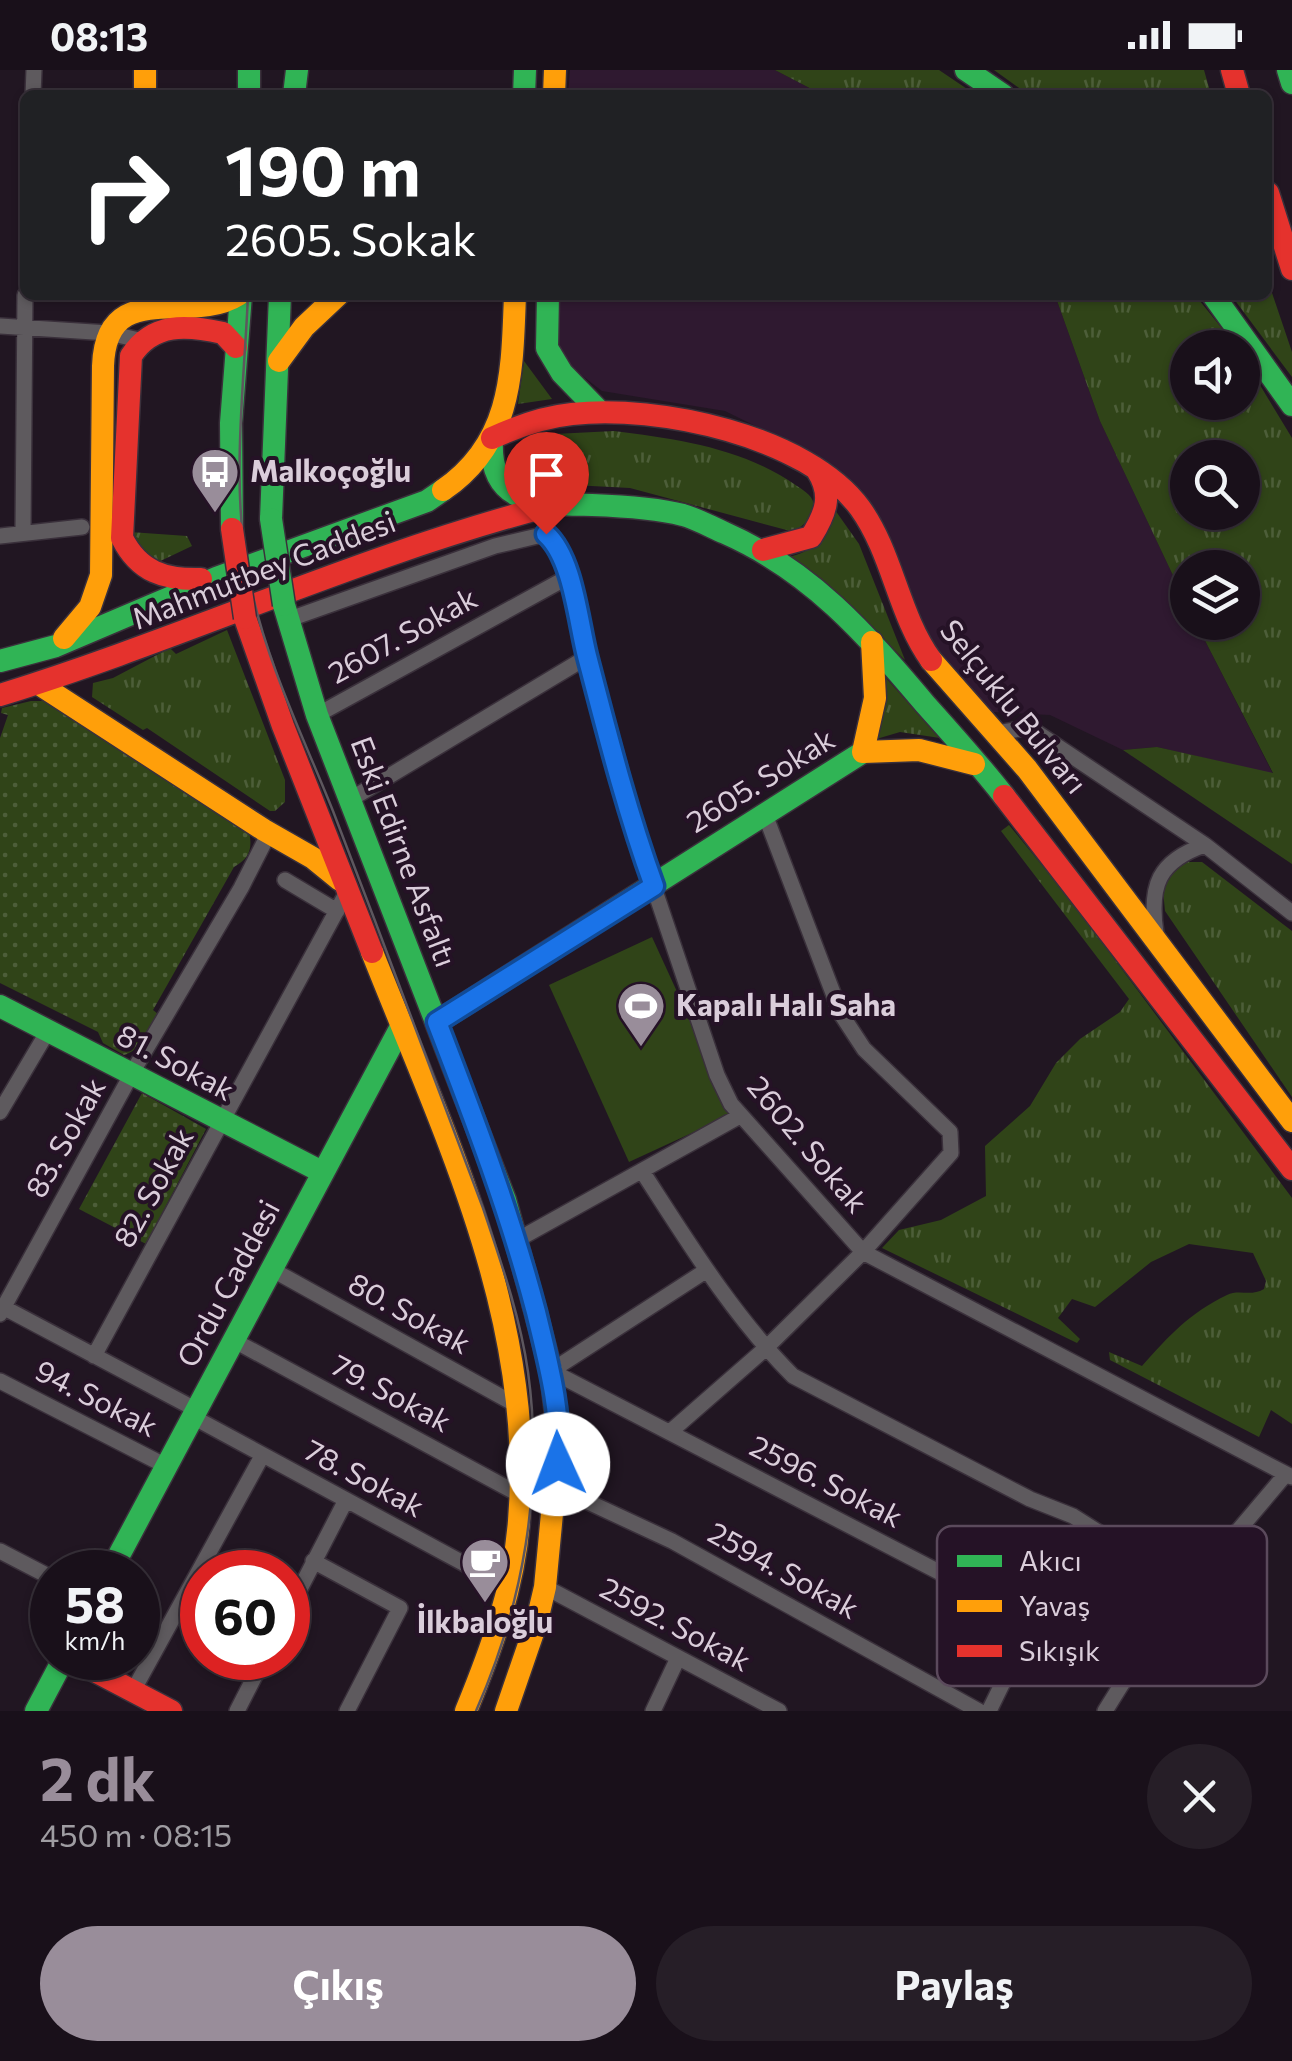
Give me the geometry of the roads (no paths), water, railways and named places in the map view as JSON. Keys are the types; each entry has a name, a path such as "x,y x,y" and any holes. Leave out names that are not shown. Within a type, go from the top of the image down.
{"main road":[{"path":"966,70 996,90"},
{"path":"1288,70 1292,84"},
{"path":"1272,206 1292,269"},
{"path":"135,303 222,306 231,300"},
{"name":"Eski Edirne Asfaltı","path":"239,300 231,423 232,529 246,618 283,726 402,1025 492,1266 514,1355 520,1407 522,1496 510,1589 500,1628 466,1711"},
{"name":"Eski Edirne Asfaltı","path":"280,300 271,519 285,612 318,715 517,1240 551,1370 560,1440 546,1587 506,1711"},
{"path":"279,361 304,327 333,300"},
{"path":"515,300 510,393 492,438 491,457 504,486 520,500 550,506 595,505 684,515 763,550 816,587 872,642 977,765 1292,1170"},
{"path":"548,300 547,348 562,373 598,410"},
{"path":"1217,300 1292,406"},
{"path":"56,646 82,620 96,596 103,564 105,346 109,332 135,303"},
{"path":"135,303 139,340"},
{"path":"216,578 165,578 145,570 130,556 122,538 131,356 139,340 154,330 168,328 224,333 236,347"},
{"name":"Selçuklu Bulvarı","path":"492,438 533,418 598,410 723,428 814,466 850,495 872,529 918,642 997,732 1292,1121"},
{"name":"Mahmutbey Caddesi","path":"0,661 56,646 216,578 427,501 474,467 492,438"},
{"path":"763,550 811,537 824,518 830,498 826,483 814,466"},
{"name":"Mahmutbey Caddesi","path":"0,695 130,653 356,565 497,518 550,506"},
{"path":"872,642 877,686 875,714 863,752 925,749 977,765"},
{"path":"39,684 269,833 294,844 330,868 348,890"},
{"name":"2605. Sokak","path":"437,1022 863,752"},
{"name":"81. Sokak","path":"0,1006 322,1172"},
{"name":"Ordu Caddesi","path":"122,1550 402,1025"},
{"path":"36,1711 54,1680"},
{"path":"111,1680 166,1710"}],"street":[{"path":"23,531 26,300"},
{"path":"0,326 109,332 139,340"},
{"path":"0,536 82,527"},
{"name":"2602. Sokak","path":"285,612 495,546 546,534 558,544 654,886 717,1075 740,1116 864,1252 1289,1476"},
{"name":"2607. Sokak","path":"318,715 568,577"},
{"path":"352,799 587,657"},
{"path":"997,732 1026,728 1036,732 1205,845 1292,913"},
{"path":"670,1432 766,1348 864,1252 952,1153 950,1132 864,1049 841,1014 764,812"},
{"name":"83. Sokak","path":"3,1302 269,833"},
{"path":"1158,942 1153,910 1156,884 1169,864 1183,853 1205,845"},
{"path":"285,880 336,911"},
{"name":"82. Sokak","path":"94,1356 348,890"},
{"path":"0,1112 48,1031"},
{"path":"517,1240 740,1116"},
{"path":"642,1171 707,1270 766,1348 793,1376 1088,1526"},
{"name":"80. Sokak","path":"271,1269 520,1407"},
{"path":"551,1370 707,1270"},
{"name":"78. Sokak","path":"3,1302 262,1456 510,1589"},
{"name":"79. Sokak","path":"233,1340 522,1496"},
{"name":"2596. Sokak","path":"551,1370 937,1569"},
{"name":"94. Sokak","path":"0,1382 166,1466"},
{"path":"215,1550 262,1456"},
{"path":"137,1693 262,1456"},
{"path":"1245,1526 1289,1476"},
{"name":"2594. Sokak","path":"556,1487 672,1542 979,1711"},
{"path":"310,1567 346,1500"},
{"path":"0,1551 30,1567"},
{"path":"313,1561 400,1608 347,1711"},
{"name":"2592. Sokak","path":"546,1587 779,1711"},
{"path":"137,1693 180,1615"},
{"path":"652,1711 678,1658"},
{"path":"237,1711 253,1680"},
{"path":"989,1711 1001,1686"},
{"path":"1105,1711 1121,1686"}],"tram line":[{"path":"248,300 241,512 257,612 275,670 333,811 483,1208 525,1351 533,1459 526,1545 506,1629 476,1711"}],"place":[{"name":"Malkoçoğlu","path":"215,514"},
{"name":"Kapalı Halı Saha","path":"641,1048"},
{"name":"İlkbaloğlu","path":"485,1604"}]}
